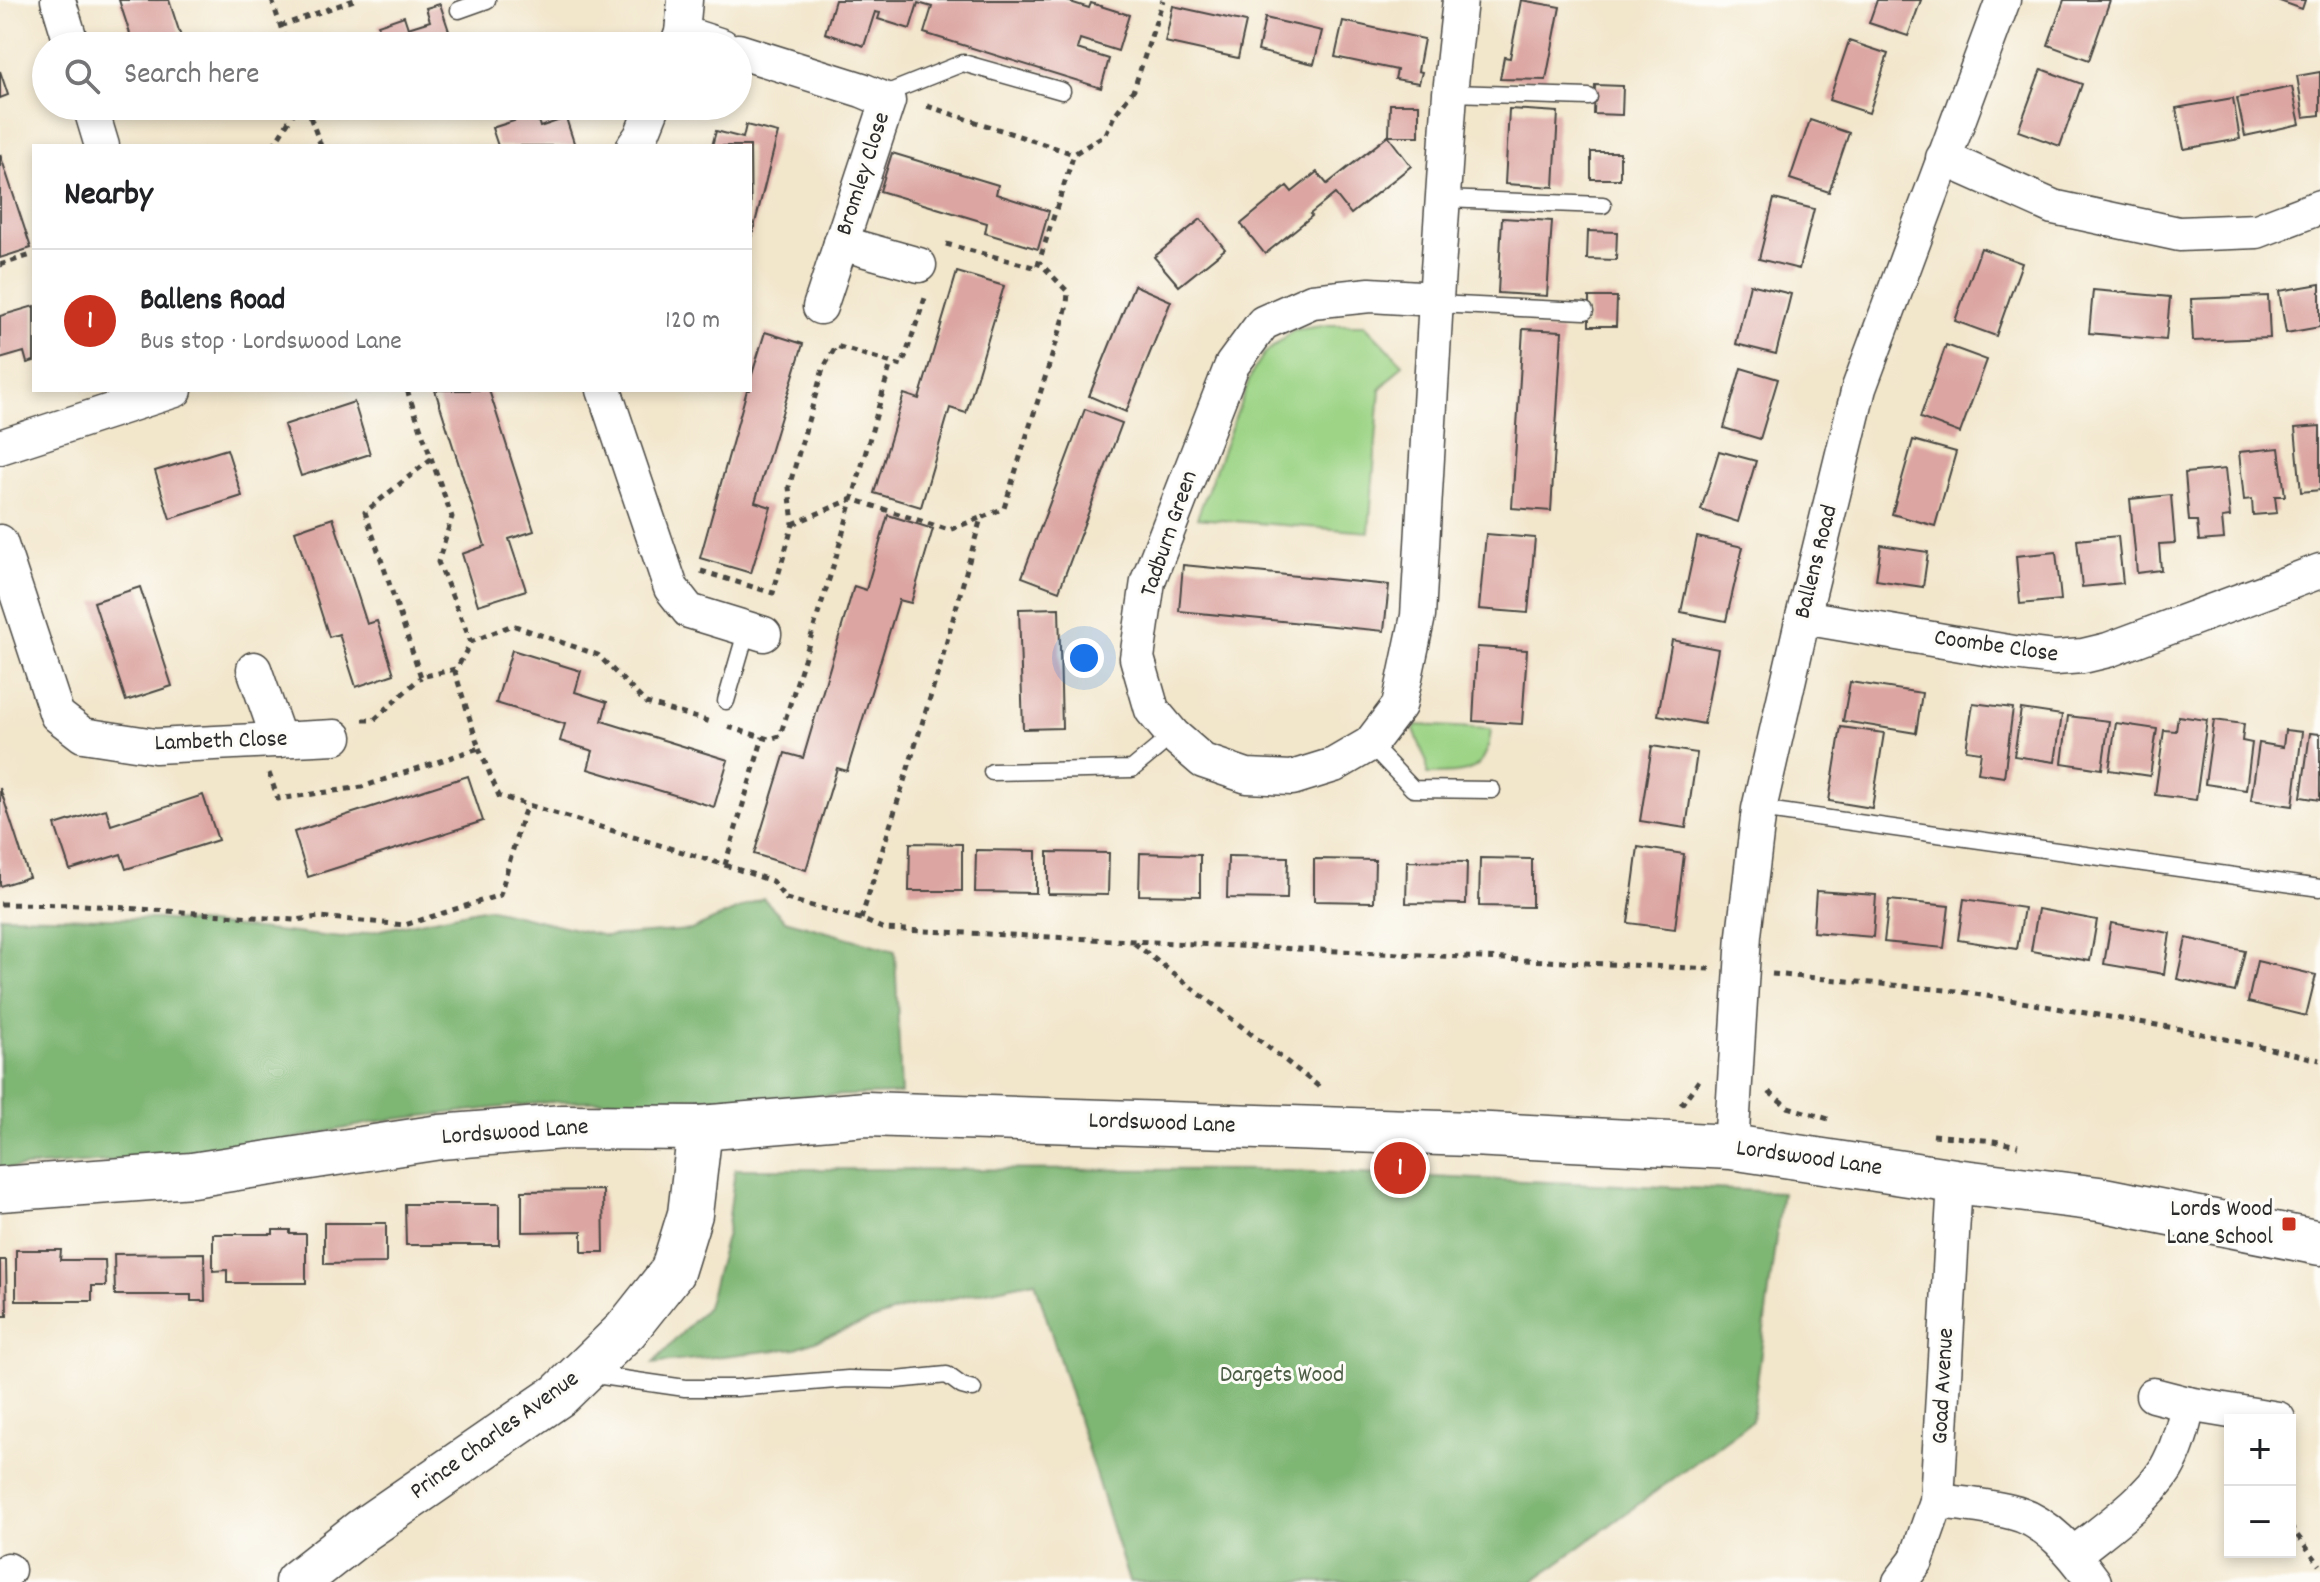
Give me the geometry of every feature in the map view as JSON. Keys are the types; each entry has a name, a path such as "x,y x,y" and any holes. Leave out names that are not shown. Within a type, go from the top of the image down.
{"street":[{"path":"58,0 68,32"},
{"name":"Tadburn Green","path":"1436,301 1370,295 1312,301 1263,323 1232,365 1148,581 1137,658 1152,710 1173,735 1203,761 1247,776 1292,778 1334,765 1370,744 1399,706 1418,616 1450,93 1460,0"},
{"name":"Ballens Road","path":"1731,1147 1742,971 1759,809 1803,617 1859,388 2003,0"},
{"name":"Bromley Close","path":"752,56 883,99 820,307"},
{"path":"94,120 101,144"},
{"path":"635,144 647,120"},
{"path":"1943,158 2053,207 2179,234 2257,231 2320,207"},
{"path":"841,243 928,272"},
{"path":"605,392 671,588 689,611 756,631"},
{"path":"0,447 156,393"},
{"name":"Lambeth Close","path":"0,542 57,715 83,735 155,746 327,737"},
{"name":"Coombe Close","path":"1803,617 2023,654 2083,656 2119,647 2320,571"},
{"path":"254,669 268,740"},
{"name":"Lordswood Lane","path":"0,1189 192,1175 440,1137 563,1127 700,1128 866,1114 1471,1134 1731,1147 2099,1199 2320,1243"},
{"name":"Prince Charles Avenue","path":"297,1582 363,1530 559,1395 626,1330 672,1272 690,1214 700,1128"},
{"name":"Goad Avenue","path":"1900,1582 1916,1561 1937,1501 1955,1181"},
{"path":"2153,1395 2248,1414"},
{"path":"2074,1554 2135,1504 2166,1469 2188,1404"},
{"path":"1937,1501 2014,1512 2039,1524 2074,1554 2094,1582"}],"lane":[{"path":"459,10 487,0"},
{"path":"883,99 963,63 1062,91"},
{"path":"1450,93 1589,97"},
{"path":"1444,199 1603,205"},
{"path":"1436,301 1585,311"},
{"path":"726,701 756,631"},
{"path":"992,772 1132,769 1173,735"},
{"path":"1370,744 1413,789 1492,790"},
{"path":"1759,809 2320,888"},
{"path":"583,1373 685,1388 736,1388 947,1375 962,1386 973,1389"}],"path":[{"path":"272,0 282,32"},
{"path":"280,26 354,0"},
{"path":"661,560 773,593 793,524 789,487 823,369 836,346 902,366 928,272 942,243 1037,268 1074,154 1106,134 1114,116 1134,89 1163,0"},
{"path":"883,99 906,99 1074,154"},
{"path":"274,144 289,120"},
{"path":"311,120 320,144"},
{"path":"0,265 32,255"},
{"path":"793,524 852,499 949,530 1004,508 1067,305 1068,292 1039,262"},
{"path":"891,363 780,736 769,739 646,703 598,655 512,625 471,642 455,672 479,748 499,796 772,881 786,899 861,919 884,929 1742,971 1957,991 2180,1029 2320,1060"},
{"path":"408,392 452,517 438,562 471,642"},
{"path":"421,677 365,512 431,459"},
{"path":"861,919 940,666 981,518"},
{"path":"327,737 337,719 374,720 421,677 456,669"},
{"path":"725,865 763,737"},
{"path":"268,740 278,799 362,787 479,748"},
{"path":"0,904 83,905 295,920 320,917 405,925 500,895 527,805"},
{"path":"1132,941 1323,1089"},
{"path":"2296,1534 2320,1565"}],"green space":[{"path":"1328,325 1365,325 1403,364 1380,390 1369,532 1197,518 1252,373 1264,354 1294,330"},
{"path":"1417,725 1491,729 1489,744 1480,763 1464,772 1427,774 1427,763 1414,730"},
{"path":"763,898 785,920 895,951 901,1094 550,1102 387,1120 221,1153 0,1169 0,916 159,919 342,938 487,908 605,936 691,930"},
{"name":"Dargets Wood","path":"735,1169 1265,1170 1782,1192 1752,1421 1532,1582 1129,1582 1035,1281 905,1308 796,1348 652,1364 707,1307 727,1233"}],"building":[{"path":"119,0 169,0 179,32 129,32"},
{"path":"835,0 1064,0 1089,8 1091,3 1129,15 1118,51 1080,39 1077,49 1109,59 1101,88 924,33 932,7 918,3 910,29 878,19 880,13 875,12 864,46 825,33"},
{"path":"1521,0 1560,7 1546,80 1500,79 1504,57 1510,58"},
{"path":"1877,0 1921,0 1908,36 1869,23"},
{"path":"2064,0 2110,0 2089,60 2048,45"},
{"path":"2277,0 2305,0 2302,9"},
{"path":"440,4 449,32 380,32 378,25 404,16 408,28 430,21 426,8"},
{"path":"1173,6 1246,22 1238,58 1165,42"},
{"path":"1265,18 1322,31 1314,64 1258,51"},
{"path":"1343,21 1424,39 1419,83 1395,79 1397,70 1335,57"},
{"path":"1849,41 1888,54 1869,113 1829,100"},
{"path":"2041,69 2082,84 2060,146 2018,131"},
{"path":"0,71 8,95 0,98"},
{"path":"2320,72 2320,115 2304,117 2297,76"},
{"path":"1595,85 1623,86 1622,115 1594,114"},
{"path":"2292,87 2300,124 2245,136 2237,98"},
{"path":"2233,98 2240,139 2184,149 2176,108"},
{"path":"1390,104 1419,104 1419,136 1389,136"},
{"path":"1509,109 1558,112 1554,187 1505,184"},
{"path":"517,120 538,120 540,127 567,120 574,144 497,144 492,128"},
{"path":"1810,120 1849,133 1829,192 1790,179"},
{"path":"746,125 778,133 752,235 752,144 713,144 716,131 743,138"},
{"path":"1388,136 1411,166 1351,214 1335,194 1265,254 1241,224 1287,186 1292,192 1317,172 1327,184"},
{"path":"1591,152 1620,152 1620,179 1591,179"},
{"path":"892,153 998,185 996,194 1049,211 1038,249 985,233 987,223 880,191"},
{"path":"0,154 31,248 0,258"},
{"path":"1774,199 1814,209 1799,269 1759,259"},
{"path":"1502,218 1552,221 1547,296 1498,293"},
{"path":"1201,219 1225,249 1179,286 1154,257"},
{"path":"1588,231 1617,232 1616,260 1587,259"},
{"path":"1981,248 2022,263 1996,336 1955,321"},
{"path":"957,272 1004,286 966,413 950,408 921,507 874,493 904,394 919,399"},
{"path":"1750,284 1791,294 1776,354 1736,344"},
{"path":"2320,284 2320,327 2286,333 2279,291"},
{"path":"1134,285 1171,301 1126,412 1089,396"},
{"path":"2093,290 2170,297 2166,340 2089,333"},
{"path":"2268,296 2270,338 2193,341 2191,299"},
{"path":"1589,297 1617,297 1616,326 1589,326"},
{"path":"32,307 32,362 27,363 24,352 0,359 0,316"},
{"path":"1523,329 1562,331 1551,511 1512,508"},
{"path":"765,332 803,344 755,502 771,507 751,573 700,558 746,392 752,392 752,374"},
{"path":"1946,345 1987,360 1960,433 1920,418"},
{"path":"1741,368 1778,379 1760,439 1724,428"},
{"path":"436,392 490,392 534,531 509,539 526,590 478,605 462,554 485,546"},
{"path":"354,402 370,454 301,476 284,425"},
{"path":"1085,409 1122,423 1059,591 1022,577"},
{"path":"2320,426 2320,490 2301,492 2295,428"},
{"path":"1913,440 1956,452 1935,526 1892,514"},
{"path":"2279,448 2285,496 2275,496 2277,513 2253,515 2252,499 2244,500 2239,452"},
{"path":"227,449 242,496 170,519 155,471"},
{"path":"1719,451 1756,461 1738,522 1701,510"},
{"path":"2225,469 2230,517 2222,518 2224,539 2199,541 2197,521 2189,521 2185,473"},
{"path":"2171,495 2175,543 2159,544 2161,570 2137,573 2130,499"},
{"path":"888,515 933,529 911,603 899,600 847,771 837,768 806,870 754,854 785,753 803,758 854,586 866,590"},
{"path":"333,518 367,624 377,621 394,674 356,687 339,634 329,637 295,531"},
{"path":"1486,534 1535,538 1528,613 1479,609"},
{"path":"2118,536 2123,583 2082,587 2077,540"},
{"path":"1697,537 1743,547 1726,621 1681,612"},
{"path":"1881,545 1928,552 1923,587 1876,580"},
{"path":"2056,552 2061,600 2020,604 2016,556"},
{"path":"1183,565 1389,585 1384,631 1179,611"},
{"path":"140,587 172,686 126,701 94,602"},
{"path":"1059,608 1062,728 1023,729 1019,609"},
{"path":"1672,640 1718,649 1704,724 1658,715"},
{"path":"1477,647 1527,650 1522,724 1473,721"},
{"path":"512,650 581,671 575,692 607,702 602,721 728,760 714,807 588,769 593,751 560,741 565,724 496,703"},
{"path":"1850,682 1922,693 1916,733 1843,721"},
{"path":"1973,703 2013,708 2004,777 1978,773 1981,752 1966,750"},
{"path":"2021,709 2062,715 2055,762 2014,756"},
{"path":"2068,716 2109,721 2102,769 2062,763"},
{"path":"2178,716 2207,720 2196,800 2155,795 2164,730 2176,731"},
{"path":"2214,720 2244,724 2242,741 2252,743 2246,790 2205,784"},
{"path":"2116,723 2157,729 2150,776 2109,770"},
{"path":"1841,727 1884,733 1872,808 1829,801"},
{"path":"2285,730 2302,732 2293,806 2251,800 2259,743 2283,747"},
{"path":"2310,733 2320,734 2320,800 2301,797"},
{"path":"1652,746 1697,753 1686,828 1640,821"},
{"path":"468,776 483,821 308,877 294,832"},
{"path":"0,788 29,877 0,886"},
{"path":"203,795 218,840 126,869 121,854 70,870 55,825 106,809 111,825"},
{"path":"910,843 962,844 962,891 909,891"},
{"path":"1638,847 1684,854 1675,929 1628,923"},
{"path":"976,850 1036,851 1036,893 975,892"},
{"path":"1048,852 1109,853 1108,895 1048,894"},
{"path":"1140,853 1200,855 1200,896 1139,895"},
{"path":"1228,856 1288,857 1287,899 1227,898"},
{"path":"1480,858 1532,859 1532,907 1479,906"},
{"path":"1314,859 1375,860 1374,902 1314,901"},
{"path":"1407,861 1467,862 1466,904 1406,903"},
{"path":"1816,891 1876,895 1873,937 1813,932"},
{"path":"1964,899 2024,908 2017,949 1958,940"},
{"path":"1889,900 1949,906 1944,948 1884,942"},
{"path":"2038,909 2097,920 2090,961 2031,951"},
{"path":"2111,923 2170,933 2164,974 2104,964"},
{"path":"2186,938 2245,951 2235,992 2177,979"},
{"path":"2257,961 2316,975 2306,1016 2248,1002"},
{"path":"603,1190 604,1252 582,1252 582,1231 522,1232 522,1191"},
{"path":"405,1204 499,1204 499,1245 406,1245"},
{"path":"324,1223 386,1223 386,1263 324,1264"},
{"path":"273,1230 306,1234 306,1283 227,1283 227,1270 213,1271 213,1234 273,1234"},
{"path":"16,1250 61,1250 60,1260 105,1260 106,1286 92,1286 92,1301 16,1301"},
{"path":"204,1253 205,1301 191,1301 191,1295 115,1295 114,1254"},
{"path":"0,1260 6,1260 7,1316 0,1316"}],"place":[{"name":"Ballens Road","path":"1400,1168"},
{"name":"Lords Wood Lane School","path":"2289,1224"}]}
